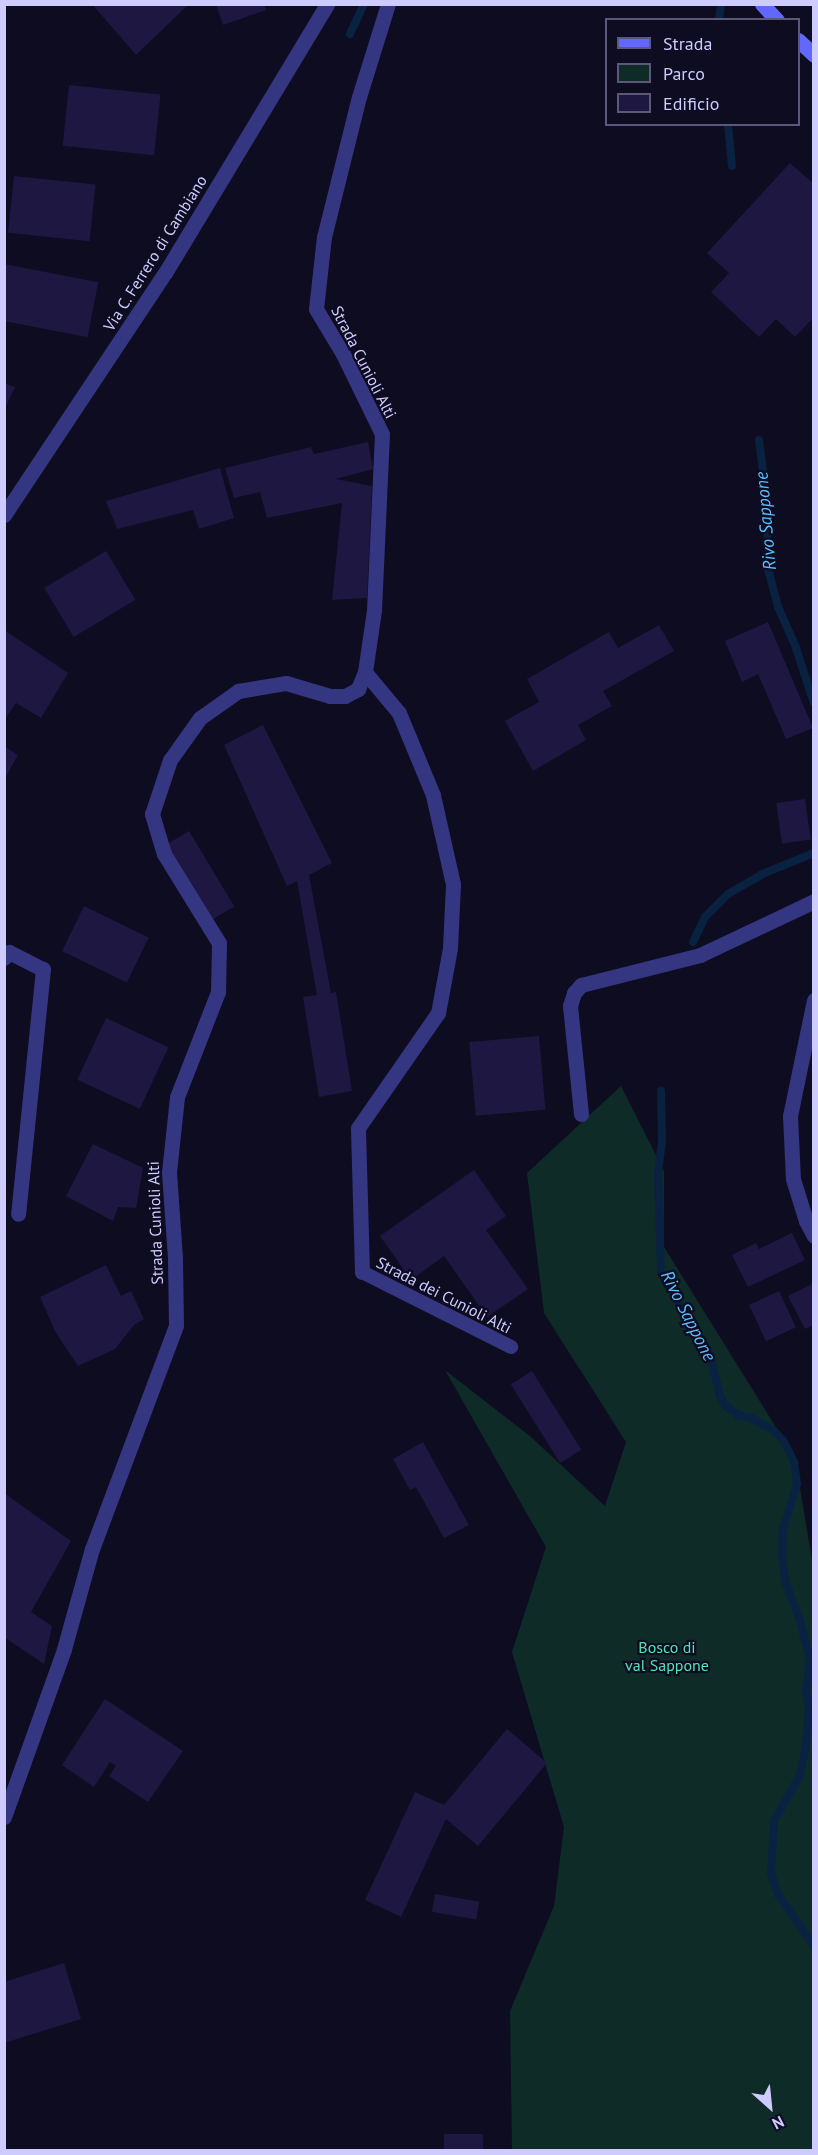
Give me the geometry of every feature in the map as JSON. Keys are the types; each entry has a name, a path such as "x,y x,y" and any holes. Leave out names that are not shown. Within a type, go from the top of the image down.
{"main road":[{"path":"762,4 775,18"},
{"path":"800,42 813,55"}],"street":[{"name":"Via C. Ferrero di Cambiano","path":"4,515 165,273 327,4"},
{"name":"Strada Cunioli Alti","path":"4,1817 64,1649 92,1549 176,1325 175,1258 169,1172 177,1097 218,992 219,943 164,854 152,814 170,760 200,718 238,691 286,683 330,696 345,696 358,689 365,672 374,610 382,434 343,354 316,309 324,237 359,97 388,4"},
{"path":"362,1272 358,1128 438,1013 450,948 453,884 433,795 399,713 365,672"},
{"path":"581,1114 570,1006 574,993 581,985 700,955 813,901"},
{"path":"4,958 9,952 43,969 18,1214"},
{"path":"813,1000 790,1116 793,1179 813,1236"}],"lane":[{"name":"Strada dei Cunioli Alti","path":"362,1272 511,1347"}],"green space":[{"name":"Bosco di val Sappone","path":"621,1086 664,1171 664,1247 795,1458 814,1572 813,2150 512,2150 510,2011 554,1906 564,1827 512,1652 546,1547 445,1370 531,1437 605,1506 626,1442 544,1313 527,1173"}],"building":[{"path":"92,4 189,4 136,55"},
{"path":"216,4 264,4 266,10 223,25"},
{"path":"69,85 160,95 154,155 63,146"},
{"path":"790,163 814,184 814,317 795,337 776,319 759,337 711,292 729,273 707,253"},
{"path":"14,176 96,185 90,241 8,233"},
{"path":"4,264 98,282 88,337 4,321"},
{"path":"4,383 15,387 4,410"},
{"path":"368,442 373,469 336,479 372,486 367,598 332,600 342,503 267,518 260,492 234,498 225,468 311,447 314,454"},
{"path":"220,468 234,518 199,529 193,510 117,529 106,501"},
{"path":"106,551 135,600 74,637 44,588"},
{"path":"768,622 813,728 786,739 758,674 742,682 725,641"},
{"path":"659,625 674,651 603,691 612,706 578,725 586,740 533,771 505,721 539,702 527,679 609,632 618,648"},
{"path":"4,630 68,673 41,718 16,703 4,720"},
{"path":"263,725 332,863 309,875 331,993 336,992 352,1091 319,1097 303,997 317,995 297,881 287,886 224,745"},
{"path":"4,746 18,755 4,780"},
{"path":"805,799 811,840 782,844 776,803"},
{"path":"189,831 234,906 210,921 165,845"},
{"path":"84,906 149,938 127,983 62,951"},
{"path":"106,1018 169,1047 140,1109 77,1080"},
{"path":"539,1036 545,1110 476,1116 469,1042"},
{"path":"93,1144 143,1168 136,1208 118,1207 113,1221 66,1196"},
{"path":"474,1170 506,1216 486,1230 528,1289 487,1317 444,1256 411,1280 380,1236"},
{"path":"792,1233 805,1260 748,1287 732,1255 756,1243 759,1249"},
{"path":"106,1265 121,1296 131,1291 144,1319 134,1325 115,1349 78,1366 56,1333 40,1297"},
{"path":"814,1283 814,1325 805,1329 788,1296"},
{"path":"779,1291 796,1327 766,1341 749,1305"},
{"path":"532,1371 581,1450 560,1463 511,1384"},
{"path":"423,1442 469,1525 444,1538 416,1487 410,1490 393,1459"},
{"path":"4,1493 71,1541 31,1612 52,1626 44,1664 4,1637"},
{"path":"105,1699 183,1751 148,1802 109,1776 116,1766 110,1762 94,1787 62,1765"},
{"path":"507,1729 547,1763 478,1846 446,1819 401,1917 365,1900 415,1792 444,1805"},
{"path":"435,1894 479,1902 476,1920 432,1912"},
{"path":"64,1963 81,2019 4,2043 4,1982"},
{"path":"444,2134 483,2134 483,2150 444,2150"}],"waterway":[{"path":"350,34 364,4"},
{"name":"Rivo Sappone","path":"719,18 721,4"},
{"name":"Rivo Sappone","path":"728,126 732,166"},
{"name":"Rivo Sappone","path":"759,440 768,510 767,565 778,607 795,645 814,703"},
{"name":"Rivo Sappone","path":"693,942 705,917 728,894 762,874 814,853"},
{"name":"Rivo Sappone","path":"661,1091 662,1141 658,1172 661,1274 710,1355 720,1396 726,1406 738,1415 751,1418 773,1430 783,1440 794,1462 797,1484 783,1529 782,1553 785,1581 799,1617 810,1659 806,1691 809,1710 806,1745 800,1775 774,1821 771,1874 779,1896 814,1946"}]}
